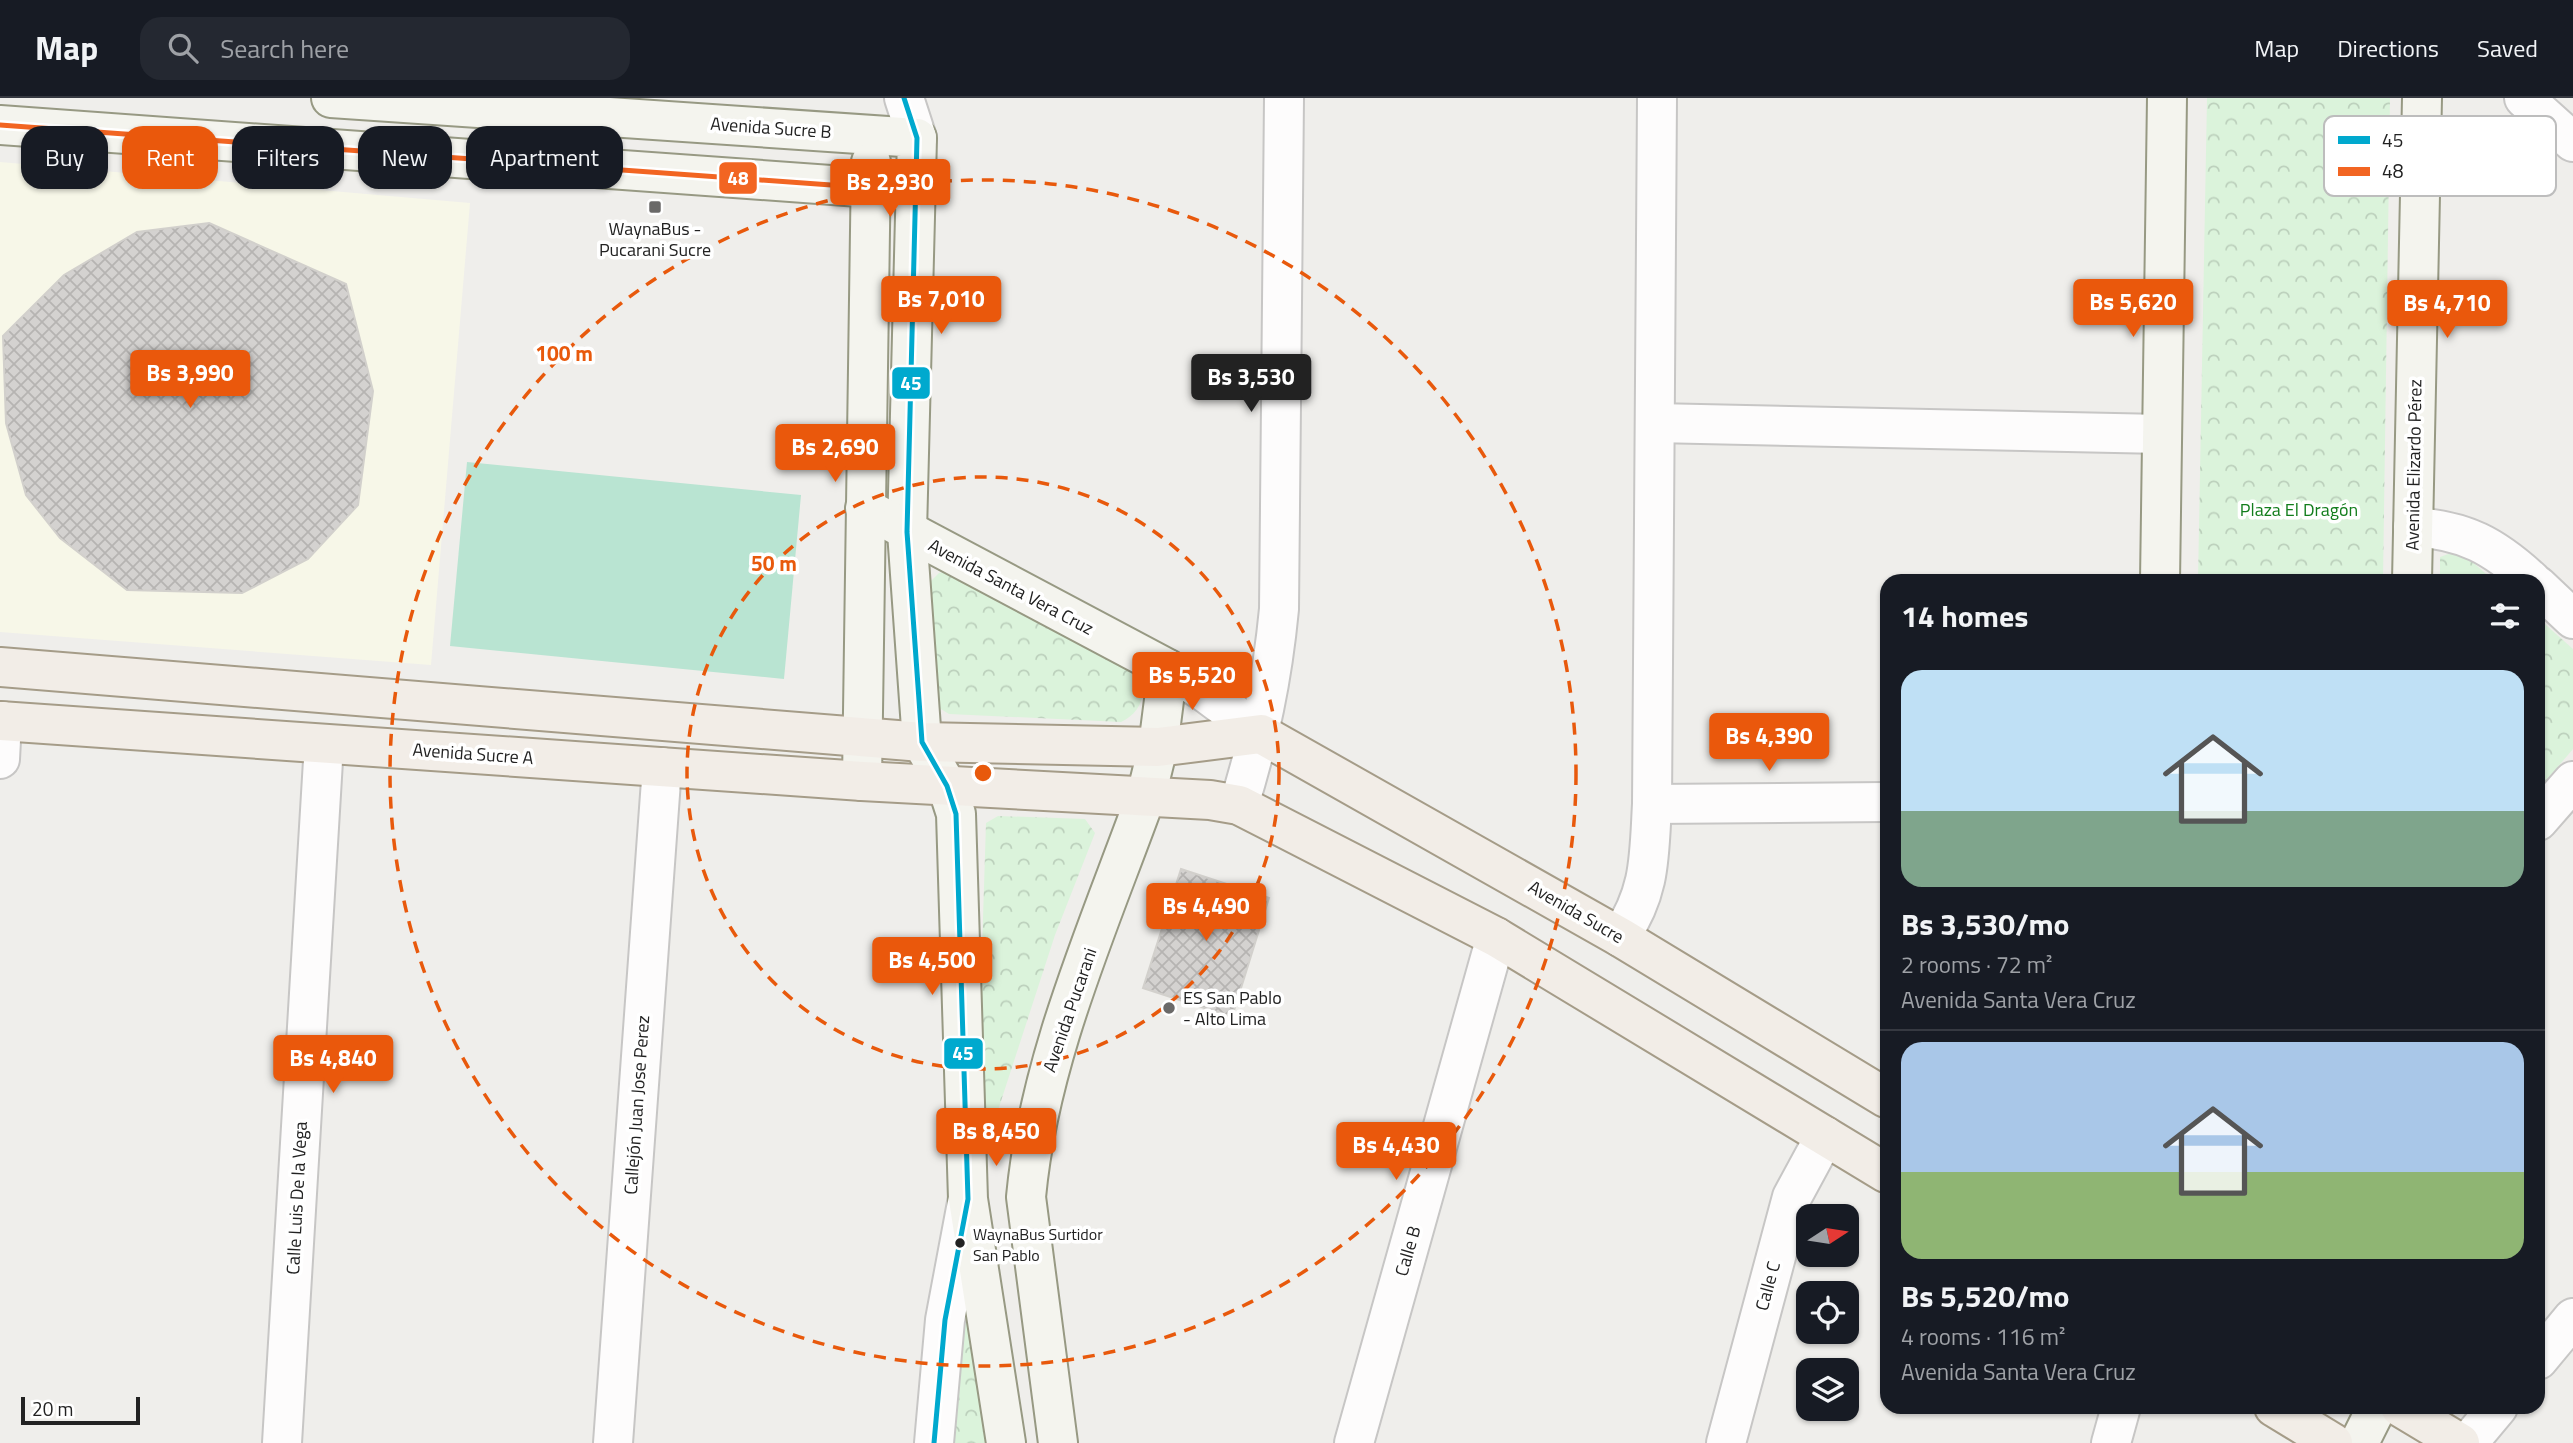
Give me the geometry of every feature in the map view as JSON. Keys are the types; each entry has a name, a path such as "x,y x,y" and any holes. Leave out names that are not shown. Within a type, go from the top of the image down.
{"main road":[{"path":"0,667 922,743 1158,747 1261,734"},
{"name":"Avenida Sucre A","path":"1,721 947,786"},
{"name":"Avenida Sucre","path":"1261,734 1620,937 1880,1094"},
{"path":"947,786 1146,796 1239,805 1496,937 1880,1169"},
{"path":"2285,1414 2333,1443"},
{"path":"2412,1414 2460,1443"}],"street":[{"name":"Avenida Sucre B","path":"331,98 524,105 917,138"},
{"path":"862,781 869,188 873,135 891,98"},
{"path":"904,98 917,138 907,532 922,743 947,786 957,814 968,1199 1006,1443"},
{"path":"1239,805 1261,734 1272,678 1279,608 1284,98"},
{"path":"1620,937 1638,911 1648,871 1652,804 1657,98"},
{"path":"2160,574 2167,98"},
{"name":"Avenida Elizardo Pérez","path":"2422,98 2422,116"},
{"path":"2524,98 2544,116"},
{"path":"0,125 914,191"},
{"path":"2556,127 2573,142"},
{"name":"Avenida Elizardo Pérez","path":"2412,574 2420,196"},
{"path":"1655,423 2161,435"},
{"name":"Avenida Santa Vera Cruz","path":"864,508 1168,669 1261,734"},
{"path":"2413,527 2446,529 2472,537 2512,562 2525,574"},
{"path":"2545,593 2573,619"},
{"name":"Avenida Pucarani","path":"1058,1443 1026,1197 1042,1093 1146,796 1158,747 1168,669"},
{"path":"0,759 1,721"},
{"name":"Calle Luis De la Vega","path":"282,1443 324,744"},
{"name":"Callejón Juan Jose Perez","path":"613,1443 662,767"},
{"path":"2545,813 2573,781"},
{"path":"1652,804 1880,802"},
{"name":"Calle B","path":"1354,1443 1496,937"},
{"name":"Calle C","path":"1726,1443 1792,1197 1825,1136"},
{"path":"968,1199 1026,1197"},
{"path":"934,1443 945,1320 968,1199"},
{"path":"2545,1352 2573,1318"},
{"path":"2111,1443 2119,1414"},
{"path":"2359,1443 2374,1414"},
{"path":"2468,1443 2492,1414"}],"shaded area":[{"path":"0,162 21,164 21,189 108,189 108,171 122,173 122,189 218,189 218,181 232,182 232,189 310,189 470,203 431,665 0,632"}],"green space":[{"name":"Plaza El Dragón","path":"2207,98 2390,98 2390,116 2324,116 2324,196 2389,196 2383,574 2198,574"},
{"path":"467,462 801,495 784,679 450,646"},
{"path":"2459,550 2486,574 2440,574 2440,557"},
{"path":"959,569 1135,673 1140,680 1142,694 1134,713 1121,722 949,714 936,706 929,583 939,573"},
{"path":"2545,624 2573,649 2573,749 2545,782"},
{"path":"998,816 1085,819 1095,833 1055,935 988,1141 976,1141 986,823"},
{"path":"956,1302 971,1310 990,1443 949,1443"}],"building":[{"path":"209,223 346,284 373,391 358,505 308,559 242,593 127,590 60,538 26,495 6,423 3,336 64,275 137,232"},
{"path":"1181,869 1269,898 1232,1017 1143,988"}],"transit line":[{"name":"45","path":"904,98 917,138 907,532 922,742 947,786 956,814 968,1199 945,1320 934,1443"},
{"name":"48","path":"0,125 914,191"}],"place":[{"name":"WaynaBus - Pucarani Sucre","path":"655,207"},
{"name":"ES San Pablo - Alto Lima","path":"1169,1008"},
{"name":"WaynaBus Surtidor San Pablo","path":"960,1243"}]}
